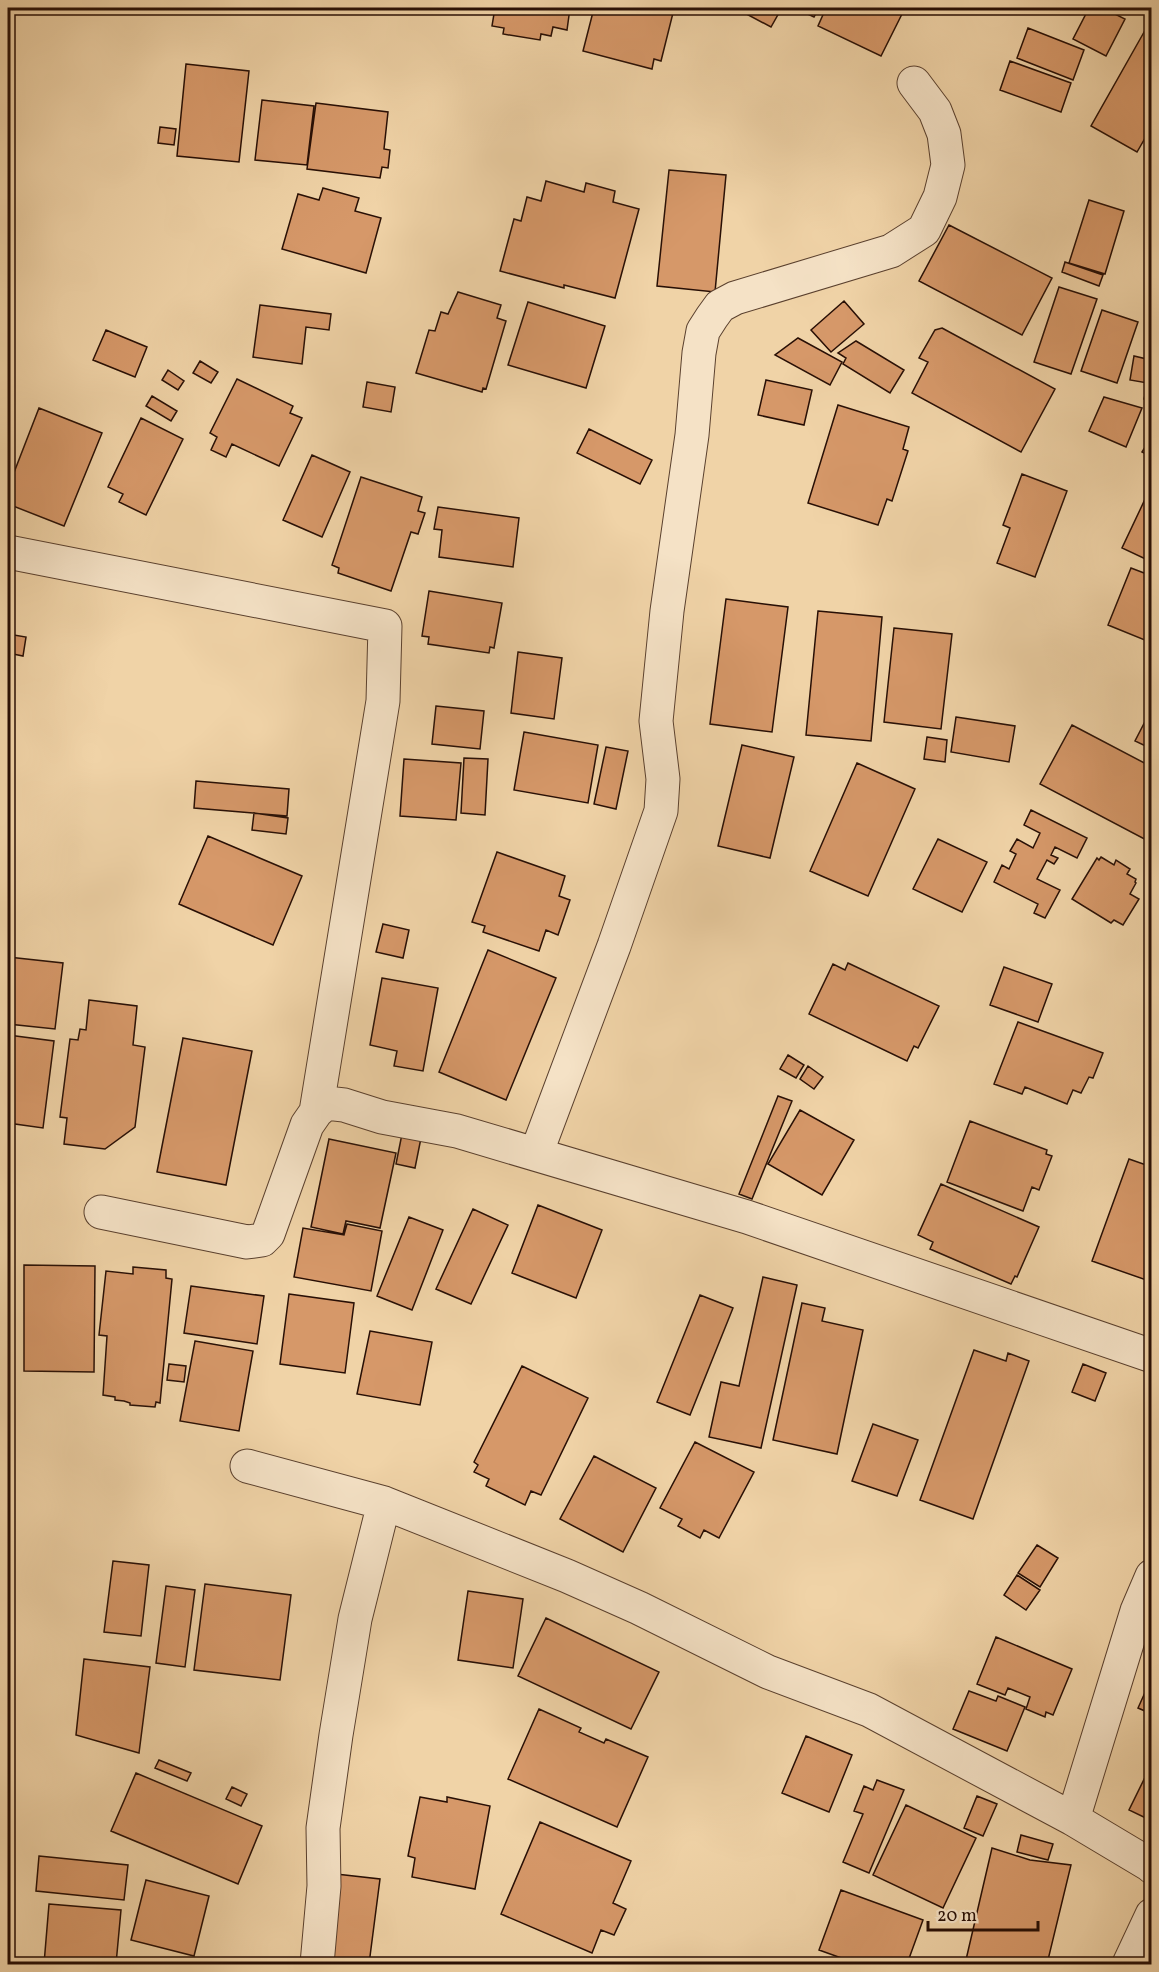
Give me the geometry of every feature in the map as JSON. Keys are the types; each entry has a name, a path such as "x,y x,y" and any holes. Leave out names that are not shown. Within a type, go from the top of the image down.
{"street":[{"path":"536,1154 614,946 661,811 663,779 656,721 703,331 720,306 735,298 891,251 924,230 939,197 948,165 944,134 935,111 914,83"},
{"path":"8,552 384,626 383,701 316,1112"},
{"path":"101,1212 247,1242 261,1240 268,1234 307,1125 326,1103 344,1105 382,1117 457,1131 747,1217 1152,1356"},
{"path":"247,1466 384,1503 567,1576 639,1608 768,1672 869,1710 1073,1819 1152,1868"},
{"path":"317,1965 324,1886 323,1828 336,1735 356,1619 384,1503"},
{"path":"1073,1819 1137,1611 1152,1576"},
{"path":"1129,1965 1152,1915"}],"building":[{"path":"495,8 570,8 567,30 553,27 551,36 541,34 540,40 503,34 504,28 492,26"},
{"path":"594,8 669,8 668,11 673,13 661,61 654,59 652,69 583,51"},
{"path":"741,8 774,8 780,11 771,27 739,10"},
{"path":"795,8 819,8 814,17"},
{"path":"826,8 905,8 881,56 818,26"},
{"path":"1089,8 1103,8 1125,19 1106,56 1073,39"},
{"path":"1152,18 1152,126 1137,152 1091,126"},
{"path":"1028,28 1084,50 1073,80 1017,58"},
{"path":"1010,61 1071,83 1061,112 1000,90"},
{"path":"186,64 249,71 239,162 177,156"},
{"path":"262,100 314,106 307,165 255,160"},
{"path":"316,103 388,112 384,149 390,150 388,168 382,167 380,178 307,169"},
{"path":"160,127 176,129 174,145 158,143"},
{"path":"669,170 726,175 715,292 657,286"},
{"path":"546,181 584,192 586,183 615,191 613,202 639,209 615,298 564,285 564,288 500,271 514,219 521,221 527,197 541,201"},
{"path":"323,188 359,198 355,211 381,218 366,273 282,249 298,194 319,200"},
{"path":"1089,200 1124,211 1105,274 1069,263"},
{"path":"949,225 1052,278 1022,335 919,281"},
{"path":"1065,262 1103,275 1099,286 1062,272"},
{"path":"1059,287 1097,299 1071,374 1034,362"},
{"path":"458,292 501,305 497,318 506,321 486,389 483,388 482,392 416,373 429,330 435,331 441,312 448,314"},
{"path":"844,301 864,324 831,352 811,330"},
{"path":"528,302 605,326 586,388 508,365"},
{"path":"260,305 331,314 329,330 306,327 302,364 253,357"},
{"path":"1102,310 1138,322 1117,383 1081,371"},
{"path":"942,328 1055,389 1021,452 912,393 928,362 919,358 935,330"},
{"path":"106,330 147,347 135,377 93,360"},
{"path":"798,338 842,362 830,385 775,355"},
{"path":"856,341 904,370 890,393 843,364 846,358 838,353"},
{"path":"1152,355 1152,401 1144,399 1148,383 1130,380 1134,356 1151,360"},
{"path":"200,361 218,372 211,383 193,373"},
{"path":"168,370 184,381 178,390 162,380"},
{"path":"237,379 293,406 290,413 302,418 279,466 232,444 226,457 211,450 217,437 210,433"},
{"path":"766,380 812,390 804,425 758,415"},
{"path":"367,382 395,387 391,412 363,407"},
{"path":"152,396 177,411 171,421 146,406"},
{"path":"1104,397 1142,408 1126,447 1089,431"},
{"path":"838,405 909,427 903,449 908,451 892,501 887,499 878,525 808,503"},
{"path":"39,408 102,433 64,526 8,504 8,488"},
{"path":"141,418 183,439 146,515 119,502 123,494 108,487"},
{"path":"589,429 652,460 640,484 577,453"},
{"path":"1152,436 1152,457 1142,452"},
{"path":"312,455 350,472 322,537 283,520"},
{"path":"1022,474 1067,491 1035,577 997,563 1010,528 1003,525"},
{"path":"361,477 422,497 418,511 425,513 418,534 411,532 391,591 338,573 339,568 332,565"},
{"path":"1147,495 1152,497 1152,562 1122,548"},
{"path":"438,507 519,518 513,567 439,557 442,530 434,529"},
{"path":"1131,568 1152,576 1152,643 1108,625"},
{"path":"429,591 502,603 494,648 490,647 489,653 428,644 429,637 422,636"},
{"path":"726,599 788,607 772,732 710,724"},
{"path":"818,611 882,617 871,741 806,735"},
{"path":"894,628 952,634 941,729 884,722"},
{"path":"8,634 26,637 23,656 8,653"},
{"path":"518,652 562,658 554,719 511,713"},
{"path":"436,706 484,711 480,749 432,744"},
{"path":"1152,708 1152,749 1135,741"},
{"path":"956,717 1015,726 1009,762 951,752"},
{"path":"1072,725 1152,767 1152,843 1040,784"},
{"path":"524,732 598,745 588,803 514,790"},
{"path":"927,737 947,740 945,762 924,759"},
{"path":"742,745 794,757 770,858 718,846"},
{"path":"606,747 628,751 616,809 594,804"},
{"path":"464,758 488,759 485,815 461,813"},
{"path":"404,759 461,763 456,820 400,816"},
{"path":"857,763 915,789 868,896 810,871"},
{"path":"196,781 289,789 287,816 194,808"},
{"path":"1031,810 1087,838 1077,858 1055,847 1051,855 1058,858 1054,864 1047,860 1037,879 1060,890 1045,918 1034,913 1038,904 994,882 1002,865 1009,869 1016,854 1010,851 1017,839 1033,848 1040,833 1024,825"},
{"path":"254,813 288,818 286,834 252,830"},
{"path":"208,836 302,876 273,945 179,904"},
{"path":"938,839 987,862 962,912 913,889"},
{"path":"497,852 565,876 559,896 570,900 558,935 546,930 539,951 483,932 485,926 472,922"},
{"path":"1101,857 1114,865 1116,860 1130,869 1127,874 1136,879 1130,894 1139,899 1123,925 1114,920 1111,923 1072,899 1097,858 1099,860"},
{"path":"383,924 409,930 403,958 376,952"},
{"path":"488,950 556,978 506,1100 439,1072"},
{"path":"8,957 63,963 55,1029 8,1024"},
{"path":"848,963 939,1006 918,1048 914,1046 907,1061 809,1014 833,964 845,970"},
{"path":"1004,967 1052,984 1038,1022 990,1005"},
{"path":"382,978 438,988 423,1071 394,1066 397,1051 370,1045"},
{"path":"89,1000 137,1006 133,1045 145,1047 135,1127 105,1149 64,1144 67,1118 60,1117 70,1039 78,1040 80,1029 86,1030"},
{"path":"1018,1022 1103,1053 1093,1078 1089,1077 1081,1093 1073,1090 1067,1104 1025,1087 1022,1094 994,1084"},
{"path":"8,1035 54,1041 43,1128 8,1123"},
{"path":"183,1038 252,1051 226,1185 157,1172"},
{"path":"788,1055 804,1065 796,1078 780,1069"},
{"path":"808,1066 823,1077 814,1089 800,1079"},
{"path":"778,1096 792,1101 752,1199 739,1194"},
{"path":"800,1110 854,1140 822,1195 768,1164"},
{"path":"970,1121 1047,1150 1046,1154 1052,1156 1039,1190 1032,1187 1023,1211 947,1182"},
{"path":"402,1134 421,1138 415,1168 396,1164"},
{"path":"329,1139 396,1153 380,1228 346,1221 343,1234 311,1227"},
{"path":"1129,1159 1152,1167 1152,1282 1092,1261"},
{"path":"941,1184 1039,1227 1017,1277 1015,1276 1011,1284 930,1249 933,1242 918,1235"},
{"path":"538,1205 602,1230 576,1298 512,1273"},
{"path":"473,1209 508,1225 471,1304 436,1289"},
{"path":"409,1217 443,1230 412,1310 377,1296"},
{"path":"347,1224 382,1231 371,1291 294,1277 303,1228 344,1235"},
{"path":"24,1265 95,1266 94,1372 24,1371"},
{"path":"133,1267 166,1270 166,1278 172,1279 160,1403 156,1402 155,1407 130,1405 124,1401 115,1400 115,1397 103,1395 107,1336 99,1335 106,1271 133,1274"},
{"path":"763,1277 797,1285 761,1448 709,1437 721,1382 739,1386"},
{"path":"191,1286 264,1296 257,1344 184,1333"},
{"path":"289,1294 354,1303 345,1373 280,1364"},
{"path":"700,1295 733,1308 690,1415 657,1402"},
{"path":"802,1303 825,1308 822,1321 863,1330 837,1454 773,1440"},
{"path":"370,1331 432,1342 420,1405 357,1394"},
{"path":"195,1341 253,1351 239,1431 180,1421"},
{"path":"974,1350 1006,1361 1008,1353 1029,1361 973,1519 920,1500"},
{"path":"169,1364 186,1366 184,1382 167,1380"},
{"path":"1083,1364 1106,1373 1095,1401 1072,1392"},
{"path":"522,1366 588,1398 541,1495 531,1491 525,1505 486,1486 489,1479 474,1472 478,1465 474,1462"},
{"path":"873,1424 918,1440 897,1496 852,1481"},
{"path":"695,1442 754,1472 719,1538 704,1530 700,1538 678,1526 682,1519 660,1508"},
{"path":"594,1456 656,1488 623,1552 560,1519"},
{"path":"1037,1545 1058,1558 1040,1587 1018,1573"},
{"path":"113,1561 149,1565 141,1636 104,1632"},
{"path":"1017,1575 1040,1590 1026,1610 1004,1595"},
{"path":"205,1584 291,1595 280,1680 194,1670"},
{"path":"166,1586 195,1590 185,1667 156,1663"},
{"path":"468,1591 523,1599 513,1668 458,1660"},
{"path":"546,1618 659,1672 631,1729 518,1676"},
{"path":"996,1637 1072,1669 1053,1715 1046,1712 1045,1717 1026,1709 1030,1697 1008,1688 1005,1695 977,1684"},
{"path":"84,1659 150,1667 139,1753 76,1735"},
{"path":"1152,1677 1152,1714 1138,1708"},
{"path":"969,1691 996,1701 998,1696 1025,1707 1007,1751 953,1729"},
{"path":"539,1709 581,1728 579,1732 604,1743 606,1739 648,1757 617,1827 508,1779"},
{"path":"806,1736 852,1755 829,1812 782,1793"},
{"path":"159,1760 191,1773 187,1781 155,1768"},
{"path":"1152,1763 1152,1821 1129,1810"},
{"path":"136,1773 262,1826 238,1884 111,1831"},
{"path":"877,1780 904,1790 869,1873 843,1862 863,1814 854,1811 864,1786 873,1790"},
{"path":"232,1787 247,1794 241,1806 226,1799"},
{"path":"977,1796 997,1804 983,1836 964,1828"},
{"path":"420,1797 447,1802 447,1797 490,1806 475,1889 412,1877 415,1858 408,1856"},
{"path":"906,1805 976,1838 943,1908 873,1875"},
{"path":"540,1822 631,1861 613,1903 626,1909 614,1935 601,1930 592,1953 501,1914"},
{"path":"1021,1835 1053,1844 1048,1860 1017,1852"},
{"path":"992,1848 1030,1860 1071,1865 1047,1964 965,1964"},
{"path":"39,1856 128,1865 124,1900 36,1891"},
{"path":"336,1874 380,1879 369,1964 329,1964"},
{"path":"146,1880 209,1896 194,1956 131,1940"},
{"path":"841,1890 923,1920 907,1964 858,1964 819,1950"},
{"path":"49,1904 121,1910 116,1964 44,1964"}]}
